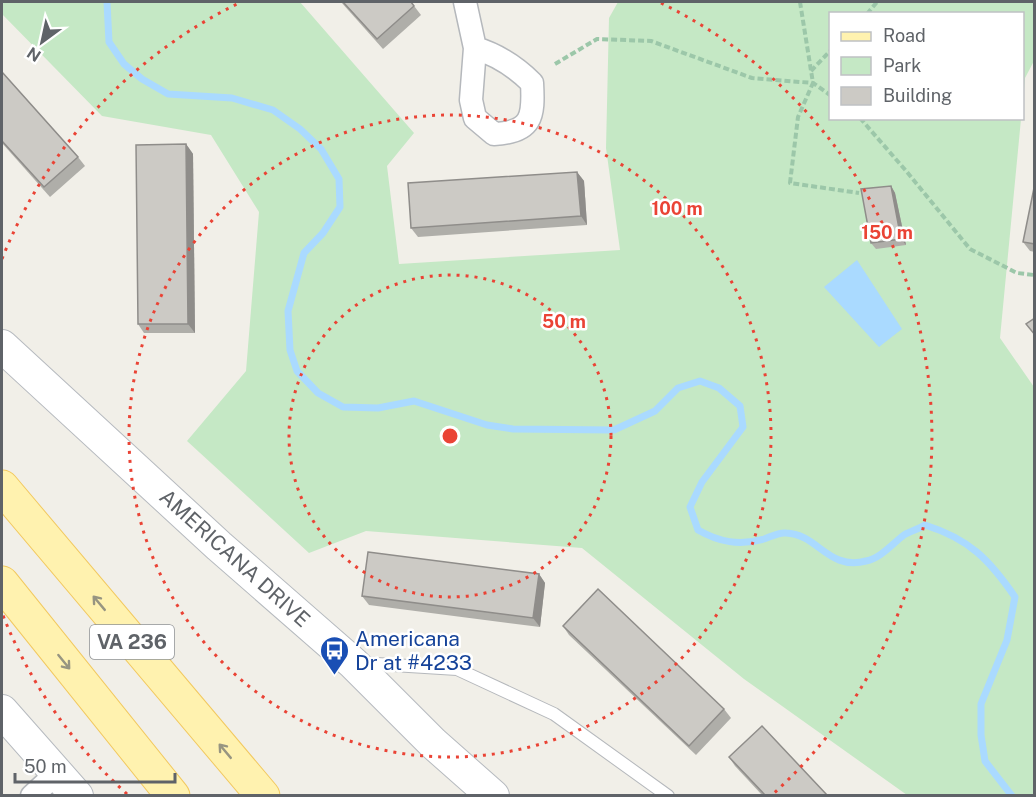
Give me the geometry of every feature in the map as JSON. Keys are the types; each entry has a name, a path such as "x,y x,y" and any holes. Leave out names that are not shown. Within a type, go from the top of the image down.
{"main road":[{"name":"VA 236","path":"2,487 263,795"},
{"name":"VA 236","path":"2,584 173,795"}],"street":[{"path":"465,2 475,48"},
{"name":"AMERICANA DRIVE","path":"2,346 219,546 353,663 433,743 493,795"},
{"path":"2,711 67,784 32,795"}],"lane":[{"path":"353,663 457,669 554,714 668,795"}],"path":[{"path":"800,2 813,83 798,117 790,183 859,193"},
{"path":"555,64 597,39 651,41 752,78 813,83 829,94"},
{"path":"811,71 829,53"},
{"path":"862,120 908,172 970,249 1017,273 1035,275"}],"green space":[{"path":"2,2 300,2 414,133 387,166 399,264 620,250 606,148 609,18 618,2 1034,2 1034,61 1025,78 1024,90 1024,12 829,12 829,120 1021,120 1000,338 1034,387 1034,795 907,795 744,679 582,548 366,531 309,553 187,441 246,371 259,212 211,135 102,116 2,14"}],"water":[{"path":"857,260 902,329 879,347 824,287"}],"building":[{"path":"343,2 411,2 414,6 377,39"},
{"path":"2,72 78,157 44,187 2,141"},
{"path":"186,144 188,324 138,324 136,145"},
{"path":"577,172 581,216 411,228 408,183"},
{"path":"1035,183 1035,244 1023,242"},
{"path":"891,186 901,239 871,243 861,189"},
{"path":"1035,318 1035,335 1026,324"},
{"path":"368,552 539,574 533,618 362,596"},
{"path":"598,589 724,709 689,746 563,626"},
{"path":"762,726 827,795 765,795 729,757"}],"waterway":[{"path":"107,2 109,42 124,64 142,79 168,94 232,98 273,110 300,129 321,149 339,179 340,207 323,233 304,253 288,311 290,350 297,371 318,393 343,407 378,408 414,401 487,425 513,429 614,430 655,411 678,388 700,381 719,388 740,406 743,427 702,482 690,507 698,530 730,542 755,541 780,533 797,535 807,539 832,557 853,563 877,557 904,535 925,525 954,537 977,552 987,561 1015,597 1007,640 981,704 981,735 985,761 1012,796"}],"place":[{"name":"Americana Dr at #4233","path":"334,676"}]}
